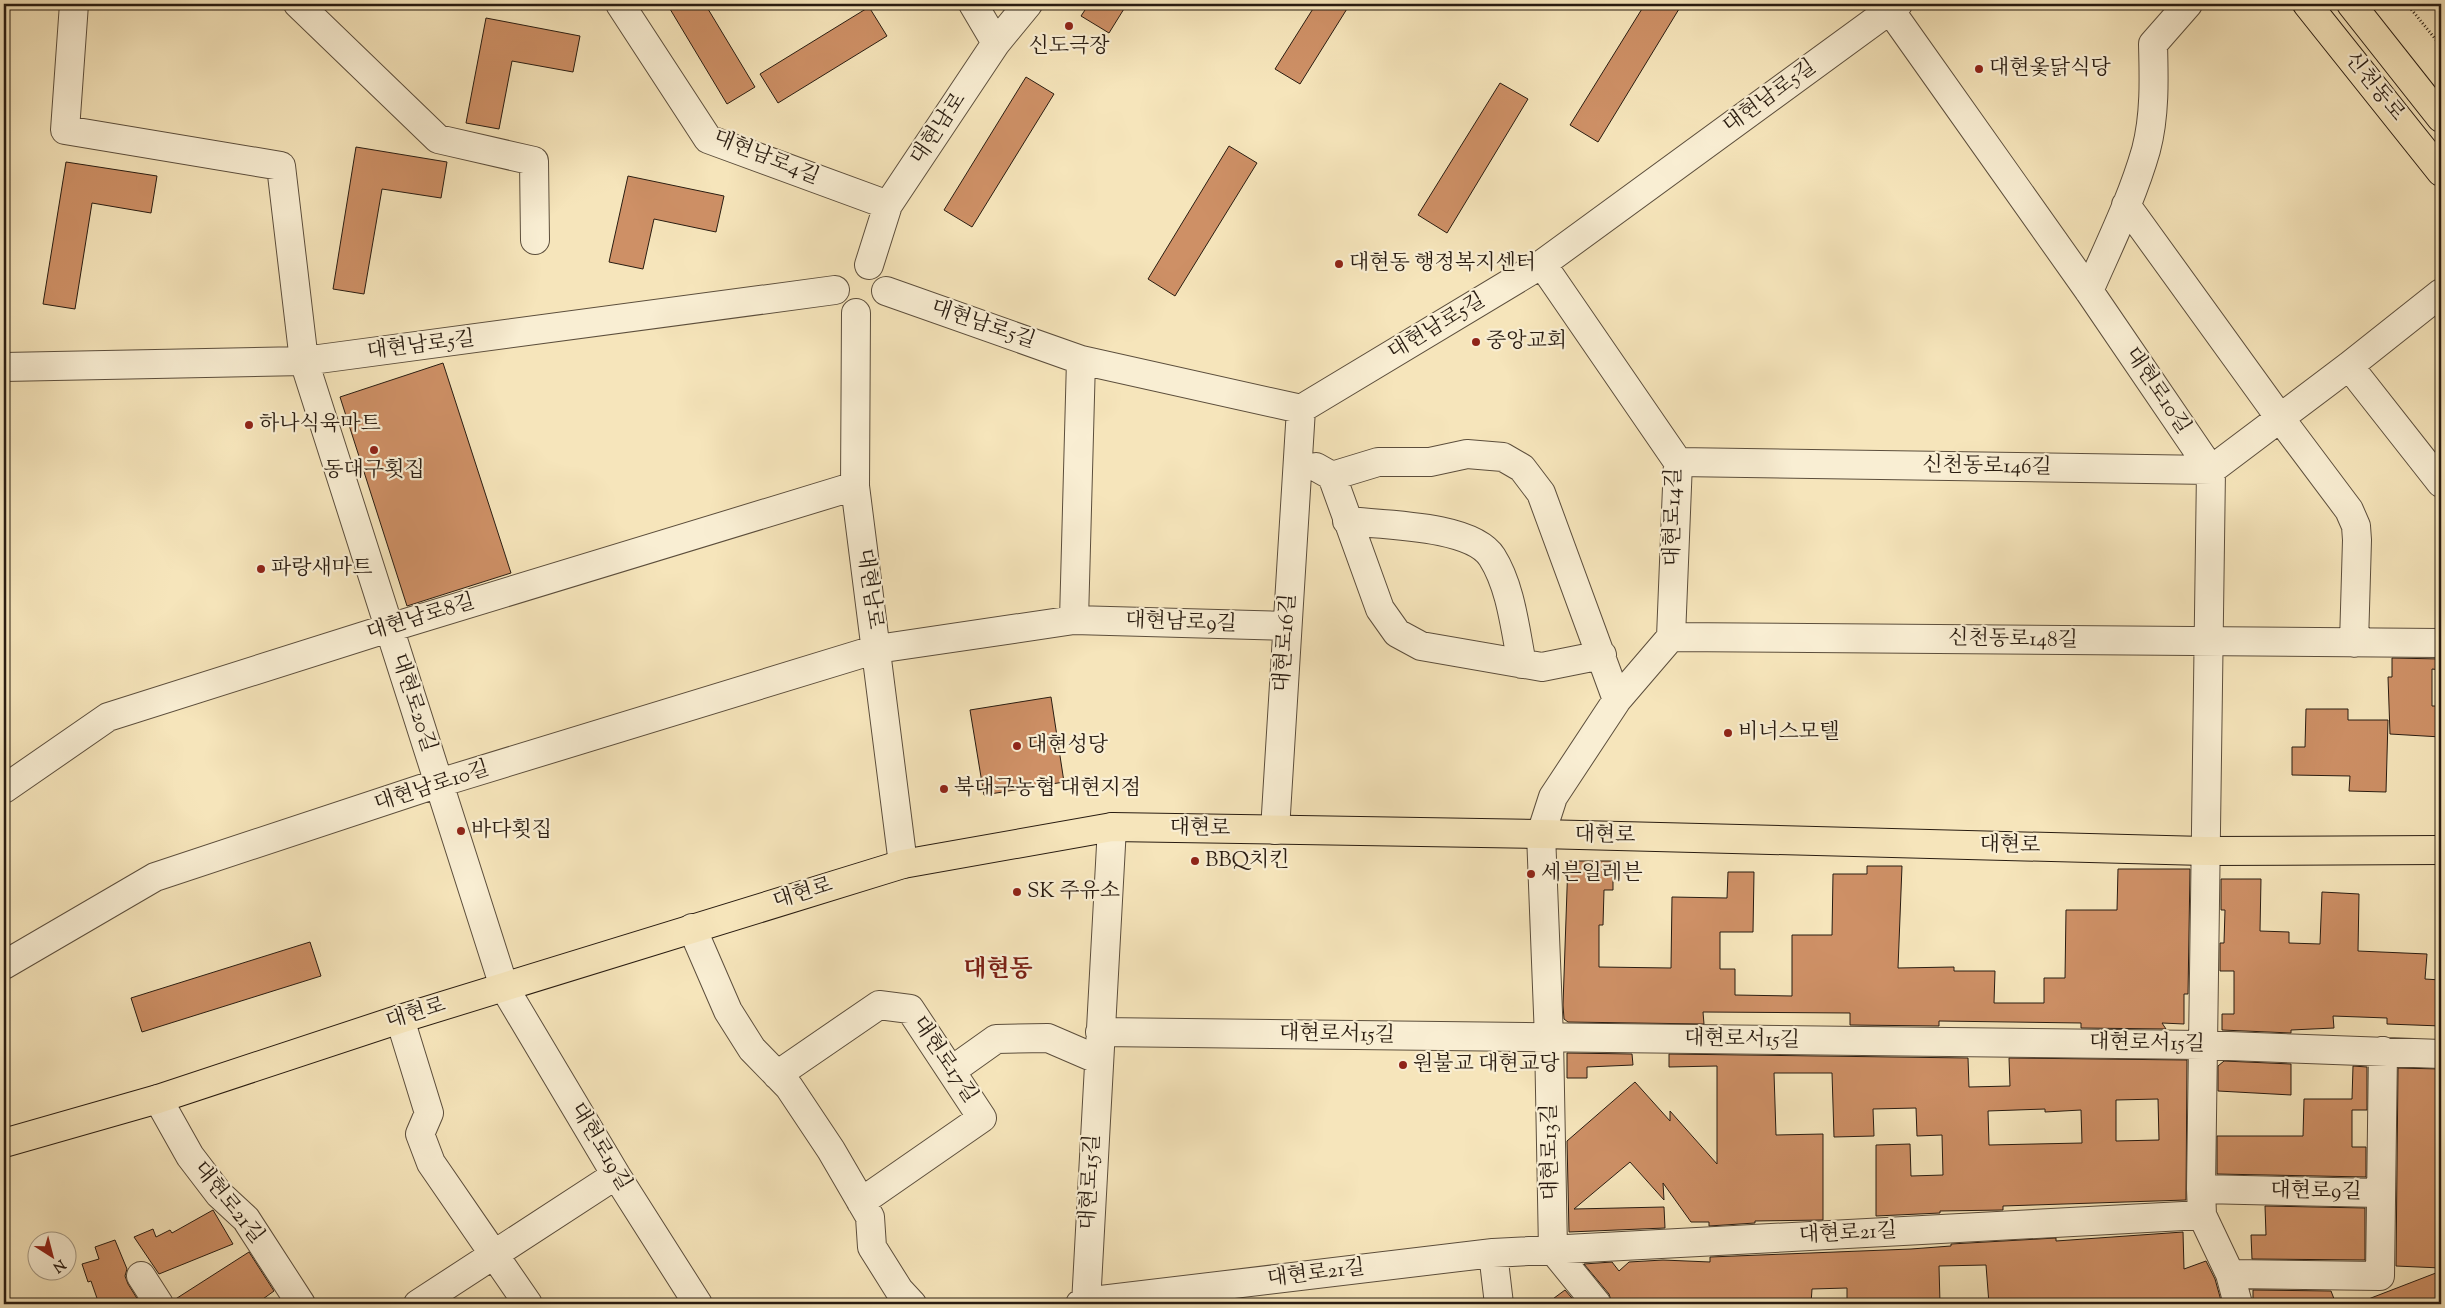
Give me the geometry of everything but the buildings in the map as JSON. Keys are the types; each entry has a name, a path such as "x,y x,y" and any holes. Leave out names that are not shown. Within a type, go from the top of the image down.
{"main road":[{"name":"신천동로","path":"2307,4 2441,172"},
{"name":"신천동로","path":"2351,4 2441,118"},
{"name":"대현로","path":"4,1143 158,1099 400,1019 903,864 1112,827 1541,834 2204,851 2441,850"}],"street":[{"name":"대현로20길","path":"74,4 65,130 281,166 304,361 504,987"},
{"path":"298,4 438,139 534,161 535,240"},
{"name":"대현남로4길","path":"620,4 708,139 888,206"},
{"path":"973,4 996,43"},
{"name":"대현남로","path":"869,265 888,206 996,43 1028,4"},
{"path":"2089,291 2126,205 2146,149 2154,91 2153,44 2188,4"},
{"name":"대현남로5길","path":"886,291 1081,360 1301,409 1542,264 1890,6"},
{"name":"대현로10길","path":"1890,6 2089,291 2211,470"},
{"path":"2126,205 2349,510 2356,526 2354,643"},
{"path":"853,264 869,265 882,275 886,291 883,299 872,311 856,313 841,306 835,290 836,282 845,268 853,264"},
{"name":"대현로14길","path":"1542,264 1678,462 1671,637"},
{"name":"대현남로5길","path":"4,367 304,361 835,290"},
{"path":"2238,1304 2230,1274 2201,1202 2204,851 2211,470 2350,366 2441,293"},
{"name":"대현남로","path":"856,313 856,486 903,864"},
{"path":"1074,620 1081,360"},
{"path":"2350,366 2441,483"},
{"name":"대현로16길","path":"1275,830 1301,409"},
{"path":"1332,476 1378,462 1430,462 1467,454 1503,457 1522,468 1541,494 1602,655 1617,700"},
{"path":"1298,456 1332,476 1347,522 1380,609 1397,633 1421,646 1542,667 1602,655"},
{"name":"신천동로146길","path":"1678,462 2211,470"},
{"name":"대현남로8길","path":"4,789 108,717 389,628 856,486"},
{"path":"1347,522 1452,533 1475,540 1492,556 1506,589 1522,664"},
{"name":"대현남로9길","path":"877,649 1074,620 1287,626"},
{"path":"1541,834 1553,797 1617,700 1671,637"},
{"name":"신천동로148길","path":"1671,637 2441,644"},
{"name":"대현남로10길","path":"4,965 155,876 439,783 877,649"},
{"name":"대현로15길","path":"1084,1304 1112,827"},
{"name":"대현로13길","path":"1541,834 1549,1038 1553,1250"},
{"path":"692,928 728,1010 752,1049 789,1086 831,1150 870,1217 872,1247 899,1290 912,1304"},
{"name":"대현로19길","path":"504,987 616,1175 698,1304"},
{"name":"대현로17길","path":"777,1075 880,1005 910,1009 982,1118 861,1202"},
{"path":"400,1019 429,1113 420,1134 432,1163 528,1304"},
{"name":"대현로서15길","path":"1100,1032 2202,1045 2441,1054"},
{"path":"951,1071 996,1039 1048,1038 1099,1060"},
{"path":"2380,1193 2383,1051"},
{"name":"대현로21길","path":"158,1099 190,1156 219,1194 246,1219 293,1302"},
{"path":"418,1304 616,1175"},
{"name":"대현로9길","path":"2201,1202 2380,1193 2380,1276 2230,1274"},
{"name":"대현로21길","path":"1084,1304 1493,1253 2201,1202"},
{"path":"1553,1250 1598,1304"},
{"path":"1493,1253 1499,1304"},
{"path":"141,1276 159,1304"}],"path":[{"path":"2407,4 2441,46"}],"place":[{"name":"신도극장","path":"1069,26"},
{"name":"대현옻닭식당","path":"1979,69"},
{"name":"대현동 행정복지센터","path":"1339,264"},
{"name":"중앙교회","path":"1476,342"},
{"name":"하나식육마트","path":"249,425"},
{"name":"동대구횟집","path":"374,450"},
{"name":"파랑새마트","path":"261,569"},
{"name":"비너스모텔","path":"1728,733"},
{"name":"대현성당","path":"1017,746"},
{"name":"북대구농협 대현지점","path":"944,789"},
{"name":"바다횟집","path":"461,831"},
{"name":"BBQ치킨","path":"1195,861"},
{"name":"세븐일레븐","path":"1531,874"},
{"name":"SK 주유소","path":"1017,892"},
{"name":"원불교 대현교당","path":"1403,1065"}],"district":[{"name":"대현동","path":"998,970"}]}
